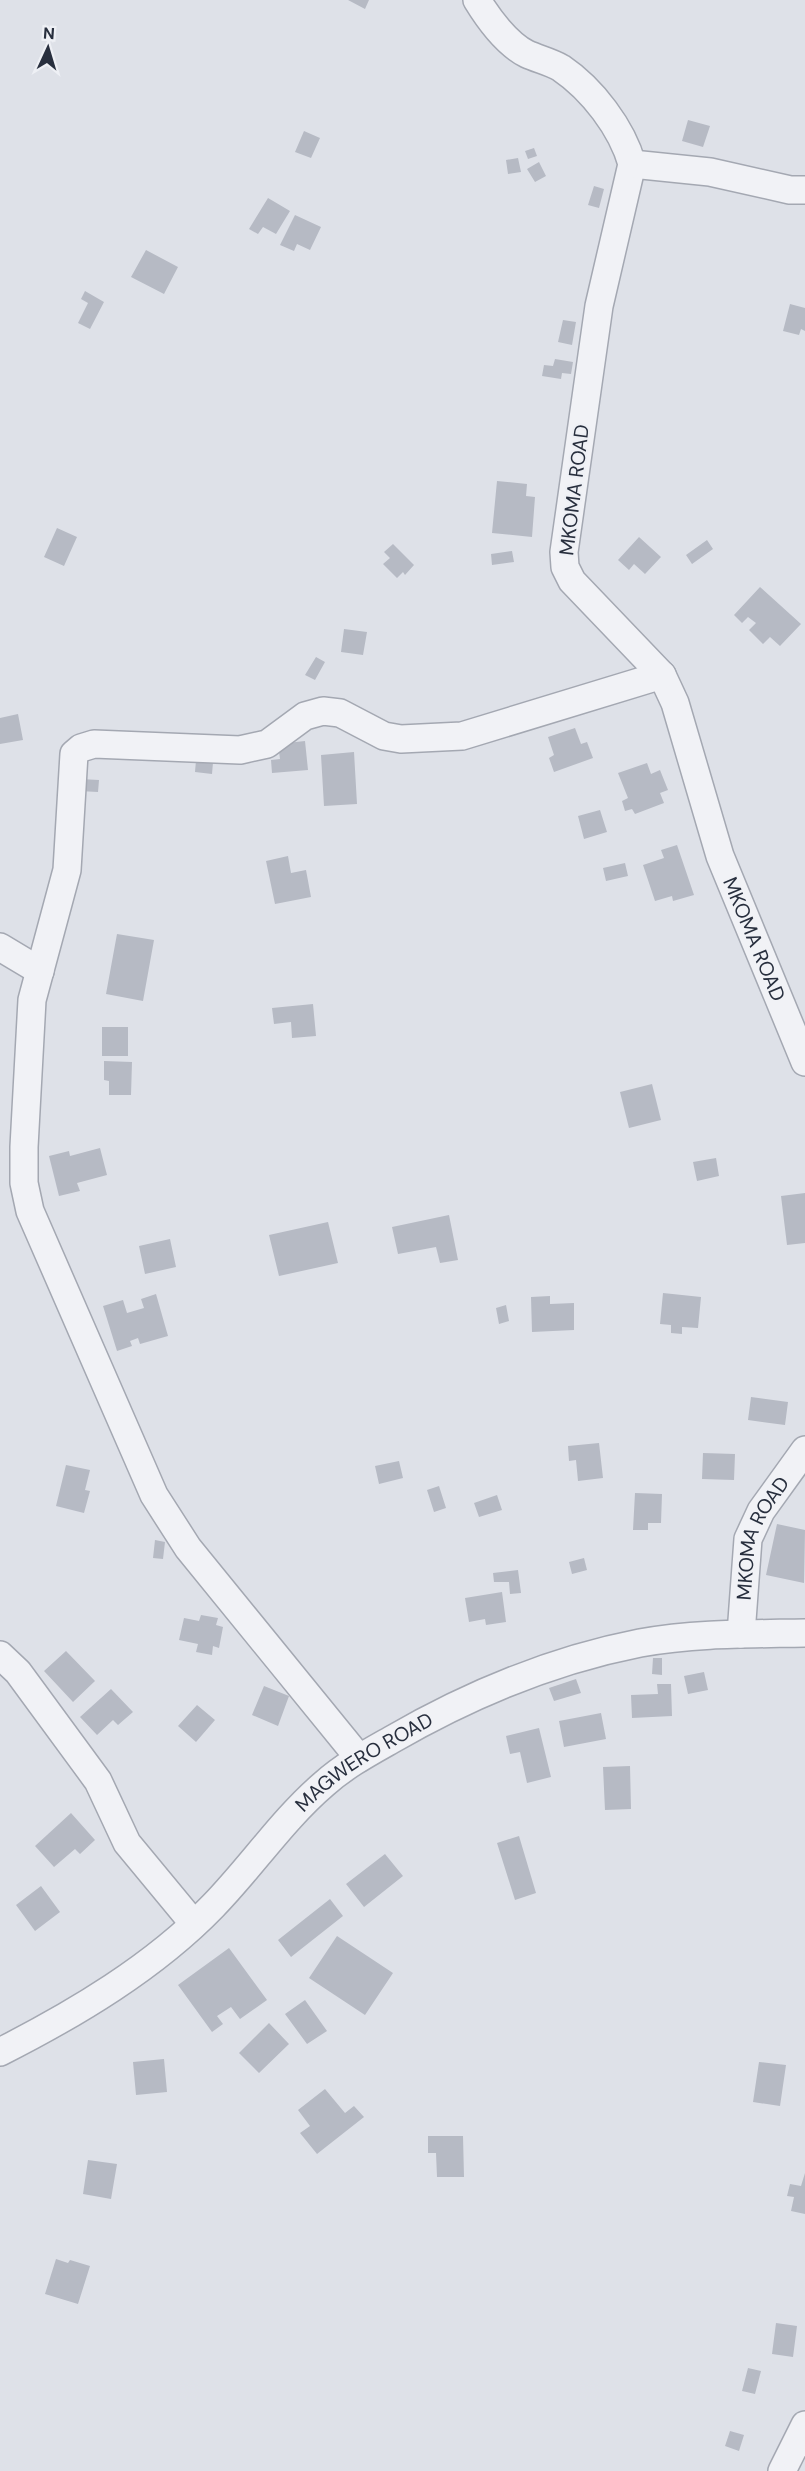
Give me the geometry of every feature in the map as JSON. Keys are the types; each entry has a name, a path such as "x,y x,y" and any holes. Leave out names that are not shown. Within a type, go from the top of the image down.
{"street":[{"path":"477,0 486,14 524,53 559,66 587,91 620,134 632,164 710,172 767,185 805,190"},
{"name":"MKOMA ROAD","path":"632,164 598,306 565,567 572,581 662,675 675,703 720,856 805,1062"},
{"path":"359,1758 188,1548 154,1495 30,1211 24,1183 24,1147 32,1000 67,870 74,754 81,748 94,744 240,750 267,744 305,716 323,711 340,713 384,736 401,739 462,736 662,675"},
{"path":"0,947 40,971"},
{"name":"MKOMA ROAD","path":"741,1634 748,1539 761,1511 805,1450"},
{"name":"MAGWERO ROAD","path":"0,2052 79,2009 119,1982 194,1924 242,1875 315,1791 359,1758 429,1718 485,1692 568,1663 641,1643 741,1634 805,1633"},
{"path":"0,1655 18,1672 98,1781 127,1843 194,1924"},
{"path":"782,2471 805,2424"}],"building":[{"path":"348,0 369,0 365,9"},
{"path":"688,120 710,126 703,147 682,141"},
{"path":"304,131 320,138 311,158 295,152"},
{"path":"534,148 537,156 528,159 525,151"},
{"path":"518,158 521,172 508,174 506,160"},
{"path":"539,162 546,176 535,182 527,169"},
{"path":"594,186 604,189 599,208 588,205"},
{"path":"268,198 290,211 276,234 263,227 258,234 249,229"},
{"path":"295,215 321,227 310,250 297,244 294,251 280,245"},
{"path":"146,250 178,267 164,294 131,277"},
{"path":"85,291 104,302 90,329 78,323 88,303 81,299"},
{"path":"790,304 805,308 805,331 801,329 799,335 783,331"},
{"path":"563,320 576,322 572,345 558,342"},
{"path":"555,359 573,362 571,374 562,373 561,379 542,376 544,365 553,366"},
{"path":"497,481 527,484 526,496 535,497 532,537 492,533"},
{"path":"57,528 77,537 64,566 44,557"},
{"path":"639,537 661,557 645,574 634,564 629,570 618,560"},
{"path":"707,540 713,549 692,564 686,555"},
{"path":"393,544 414,565 405,575 403,572 397,578 383,564 390,558 384,552"},
{"path":"512,551 514,562 492,565 491,554"},
{"path":"760,587 801,624 780,646 770,637 763,644 749,630 756,623 748,617 742,623 734,615"},
{"path":"344,629 367,632 363,655 341,652"},
{"path":"316,657 325,662 315,680 305,675"},
{"path":"18,714 23,740 0,744 0,718"},
{"path":"575,728 581,744 587,742 593,758 554,772 549,758 554,755 548,737"},
{"path":"305,741 308,770 272,773 271,760 280,759 278,744"},
{"path":"197,749 214,751 212,774 195,772"},
{"path":"354,752 357,804 324,806 321,755"},
{"path":"647,763 651,774 660,770 668,790 660,793 664,803 635,814 632,809 625,811 622,801 628,798 618,773"},
{"path":"80,779 99,780 98,792 79,791"},
{"path":"600,810 607,832 584,839 578,816"},
{"path":"677,845 694,895 673,901 672,896 655,901 643,865 664,858 661,850"},
{"path":"288,856 291,873 306,870 311,897 275,904 266,861"},
{"path":"625,863 628,876 606,881 603,868"},
{"path":"117,934 154,940 143,1001 106,994"},
{"path":"313,1004 316,1036 292,1038 291,1022 274,1024 272,1008"},
{"path":"102,1027 128,1027 128,1056 102,1056"},
{"path":"104,1061 132,1062 131,1095 109,1095 109,1081 104,1080"},
{"path":"652,1084 661,1120 629,1128 620,1092"},
{"path":"100,1148 107,1175 77,1183 80,1191 59,1196 49,1156 69,1151 70,1156"},
{"path":"716,1158 719,1176 697,1181 693,1162"},
{"path":"805,1193 805,1243 787,1245 781,1196"},
{"path":"449,1215 458,1260 440,1263 436,1247 398,1254 392,1227"},
{"path":"328,1222 338,1263 279,1276 269,1235"},
{"path":"170,1239 176,1267 145,1274 139,1246"},
{"path":"663,1293 701,1297 698,1328 682,1327 682,1334 671,1333 671,1325 660,1324"},
{"path":"156,1294 168,1336 140,1344 138,1338 130,1341 132,1346 117,1351 103,1306 123,1300 127,1313 144,1308 141,1299"},
{"path":"550,1296 550,1304 574,1303 574,1330 532,1332 531,1297"},
{"path":"506,1305 509,1321 499,1324 496,1308"},
{"path":"751,1397 788,1402 785,1425 748,1420"},
{"path":"599,1443 603,1478 578,1481 576,1460 569,1461 568,1446"},
{"path":"703,1453 735,1454 734,1480 702,1479"},
{"path":"399,1461 403,1478 379,1484 375,1466"},
{"path":"66,1465 90,1470 85,1490 90,1491 84,1513 56,1506"},
{"path":"439,1486 446,1508 434,1512 427,1490"},
{"path":"635,1493 662,1494 661,1523 648,1523 648,1530 633,1530"},
{"path":"497,1495 502,1510 479,1517 474,1503"},
{"path":"777,1524 805,1530 804,1583 766,1575"},
{"path":"155,1540 165,1542 163,1559 153,1558"},
{"path":"584,1558 587,1570 572,1574 569,1562"},
{"path":"518,1570 521,1593 510,1594 509,1582 494,1582 493,1573"},
{"path":"502,1592 506,1622 486,1625 485,1619 469,1622 465,1598"},
{"path":"201,1615 218,1618 216,1625 223,1627 219,1648 213,1646 212,1655 196,1652 198,1644 179,1640 184,1618 199,1621"},
{"path":"66,1651 95,1681 73,1702 44,1671"},
{"path":"653,1658 662,1658 662,1675 652,1674"},
{"path":"704,1672 708,1690 688,1694 684,1676"},
{"path":"576,1679 581,1693 554,1701 549,1688"},
{"path":"657,1684 671,1684 672,1716 632,1718 631,1695 658,1694"},
{"path":"264,1686 289,1696 278,1726 252,1715"},
{"path":"111,1689 133,1712 118,1725 113,1720 97,1735 80,1717"},
{"path":"197,1705 215,1720 196,1742 178,1726"},
{"path":"601,1713 606,1739 564,1747 559,1721"},
{"path":"539,1728 551,1777 527,1783 520,1752 510,1754 506,1736"},
{"path":"630,1766 631,1809 605,1810 603,1767"},
{"path":"71,1813 95,1840 80,1854 75,1849 54,1867 35,1846"},
{"path":"519,1836 536,1893 515,1900 497,1843"},
{"path":"385,1854 403,1876 364,1907 346,1884"},
{"path":"41,1886 60,1912 35,1931 16,1905"},
{"path":"330,1899 343,1916 291,1957 278,1940"},
{"path":"337,1936 393,1973 365,2015 309,1978"},
{"path":"229,1948 267,2000 240,2019 231,2007 217,2016 223,2024 212,2032 178,1985"},
{"path":"305,2000 327,2031 307,2044 285,2014"},
{"path":"269,2023 289,2044 259,2073 239,2053"},
{"path":"164,2059 167,2092 136,2095 133,2062"},
{"path":"759,2062 786,2065 780,2106 753,2102"},
{"path":"325,2089 345,2113 354,2106 364,2117 317,2154 300,2133 310,2126 298,2110"},
{"path":"428,2136 463,2136 464,2177 437,2177 436,2153 428,2153"},
{"path":"88,2160 117,2164 111,2199 83,2194"},
{"path":"805,2173 805,2214 791,2211 794,2197 787,2196 790,2184 801,2186"},
{"path":"56,2259 68,2263 70,2260 90,2266 78,2304 45,2294"},
{"path":"776,2323 797,2326 793,2357 772,2354"},
{"path":"748,2368 761,2371 755,2394 742,2391"},
{"path":"730,2431 744,2435 739,2451 725,2446"}]}
